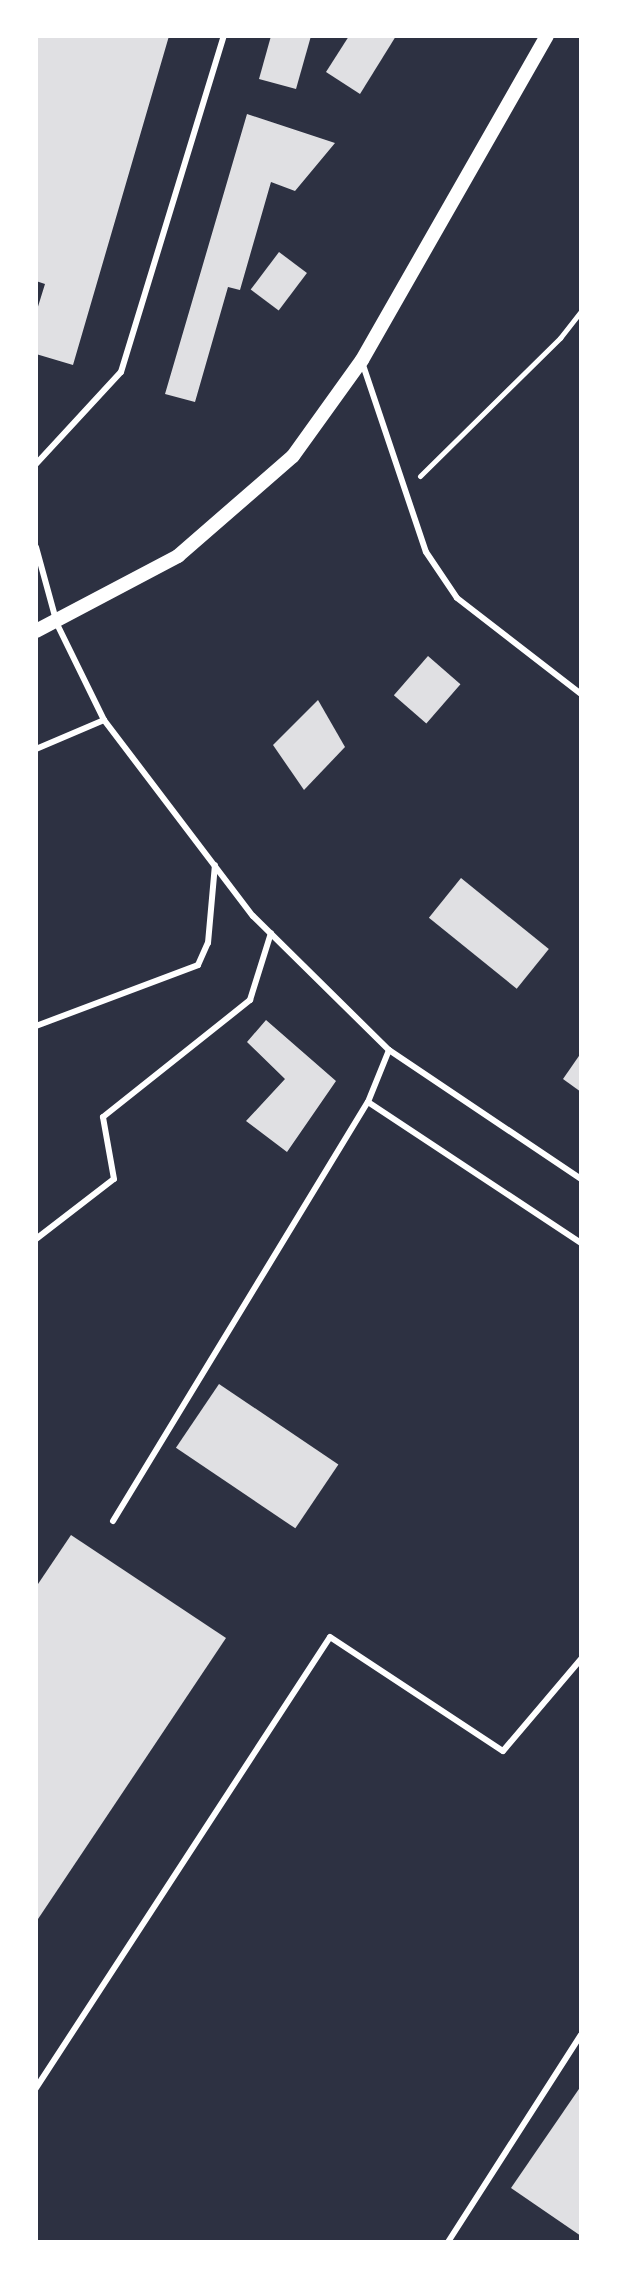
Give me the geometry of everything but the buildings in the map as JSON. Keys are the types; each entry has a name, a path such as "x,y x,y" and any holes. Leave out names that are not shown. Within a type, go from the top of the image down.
{"street":[{"path":"36,631 57,624 178,556 293,456 362,360 547,36"}],"lane":[{"path":"36,464 121,372 224,36"},
{"path":"362,360 426,552 457,598 581,694"},
{"path":"36,547 57,624 104,720 271,933 389,1050 581,1179"},
{"path":"36,749 104,720"},
{"path":"36,1026 198,965 208,943 215,865"},
{"path":"36,1239 114,1179 103,1117 250,1000 271,933"},
{"path":"113,1521 368,1102 389,1050"},
{"path":"368,1102 581,1243"},
{"path":"36,2088 330,1637 503,1751 581,1659"},
{"path":"448,2242 581,2035"}],"path":[{"path":"405,490 560,338 581,311"}]}
